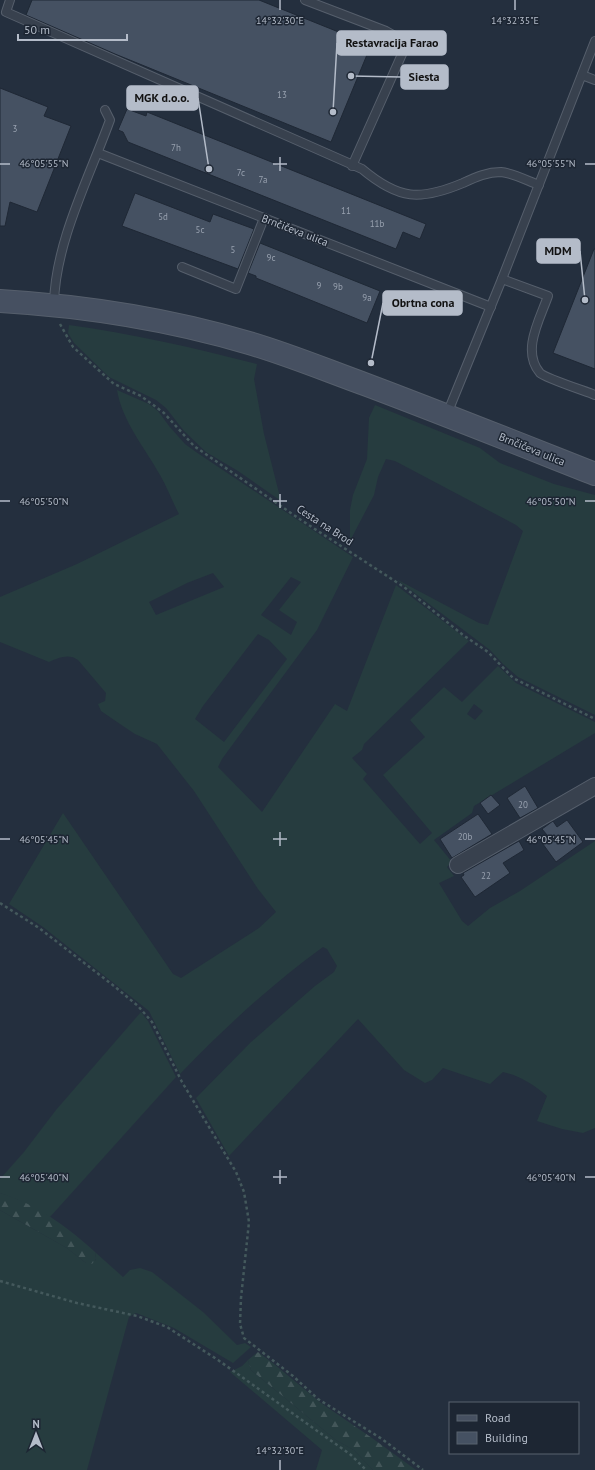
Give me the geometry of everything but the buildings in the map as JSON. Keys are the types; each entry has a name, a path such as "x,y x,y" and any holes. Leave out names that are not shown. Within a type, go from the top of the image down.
{"street":[{"name":"Brnčičeva ulica","path":"0,301 54,304 136,317 206,331 250,343 446,415 595,474"},
{"path":"458,865 595,786"}],"lane":[{"path":"10,0 6,12 362,170 381,184 408,195 421,196 441,192 484,174 503,172 539,185"},
{"path":"305,0 386,31 407,42 352,166"},
{"path":"446,415 491,307 595,41"},
{"path":"582,75 595,80"},
{"path":"54,304 54,288 63,243 110,120 105,110"},
{"name":"Brnčičeva ulica","path":"98,153 491,307"},
{"path":"182,267 236,289 264,218"},
{"path":"502,279 548,296 532,343 532,358 541,374 595,395"}],"path":[{"name":"Cesta na Brod","path":"54,304 56,316 73,347 114,384 141,396 164,414 194,446 300,520 404,587 463,635 488,652 513,678 595,719"},
{"path":"0,903 39,928 114,986 138,1006 152,1022 182,1082 236,1172 244,1192 249,1222 241,1298 240,1324 244,1338 293,1376 318,1399 382,1439 423,1470"},
{"path":"0,1281 9,1282 77,1303 137,1316 167,1327 218,1360 352,1455 366,1470"}],"green space":[{"path":"69,325 164,342 257,364 254,379 264,434 281,501 238,471 206,452 184,431 166,408 156,400 109,377 74,343 68,333"},
{"path":"117,390 149,404 158,411 185,444 353,557 317,630 222,759 218,767 262,812 335,704 347,711 396,585 469,641 364,744 362,750 352,758 367,774 363,779 420,844 432,833 383,775 425,737 410,720 444,687 462,702 498,666 516,683 595,722 595,733 474,806 472,813 434,840 452,862 447,867 454,876 439,883 462,921 468,926 490,908 520,891 595,841 595,1128 583,1133 562,1129 537,1121 547,1096 526,1081 503,1072 490,1084 443,1068 432,1080 425,1083 404,1070 358,1019 229,1156 196,1098 251,1042 315,986 334,972 337,966 327,949 323,947 267,992 214,1040 180,1074 149,1011 43,927 9,904 63,813 173,974 181,978 259,928 276,912 258,889 194,791 157,744 135,734 101,711 98,704 105,701 106,693 78,660 67,657 49,662 0,642 0,597 77,564 179,514 165,484 129,423","holes":["213,573 224,587 156,615 149,602 187,583","291,577 301,582 279,610 297,622 291,635 261,615","258,634 269,640 287,659 224,742 195,719 203,706","474,704 483,711 475,720 467,714"]},
{"path":"375,405 480,448 500,463 554,484 595,495 595,715 518,677 490,650 396,579 479,623 488,625 523,531 516,525 395,461 386,459 378,477 374,495 350,541 350,510 353,495 367,459 369,418"},
{"path":"141,1012 148,1021 176,1077 50,1217 18,1200 0,1193 0,1179 24,1152 56,1110"},
{"path":"0,1193 26,1203 63,1225 95,1252 96,1259 92,1264 86,1263 67,1248 0,1210"},
{"path":"0,1210 67,1248 86,1263 96,1260 95,1252 123,1277 130,1270 140,1268 152,1272 203,1312 237,1345 245,1343 251,1347 233,1363 174,1328 136,1313 129,1317 87,1470 0,1470"},
{"path":"258,1352 321,1403 416,1470 373,1470 354,1450 336,1440 251,1370 248,1360"},
{"path":"248,1360 251,1370 336,1440 354,1450 373,1470 316,1470 322,1450 230,1372 242,1366"}],"place":[{"name":"Siesta","path":"351,76"},
{"name":"Restavracija Farao","path":"333,112"},
{"name":"MGK d.o.o.","path":"209,169"},
{"name":"MDM","path":"585,300"},
{"name":"Obrtna cona","path":"371,363"}]}
